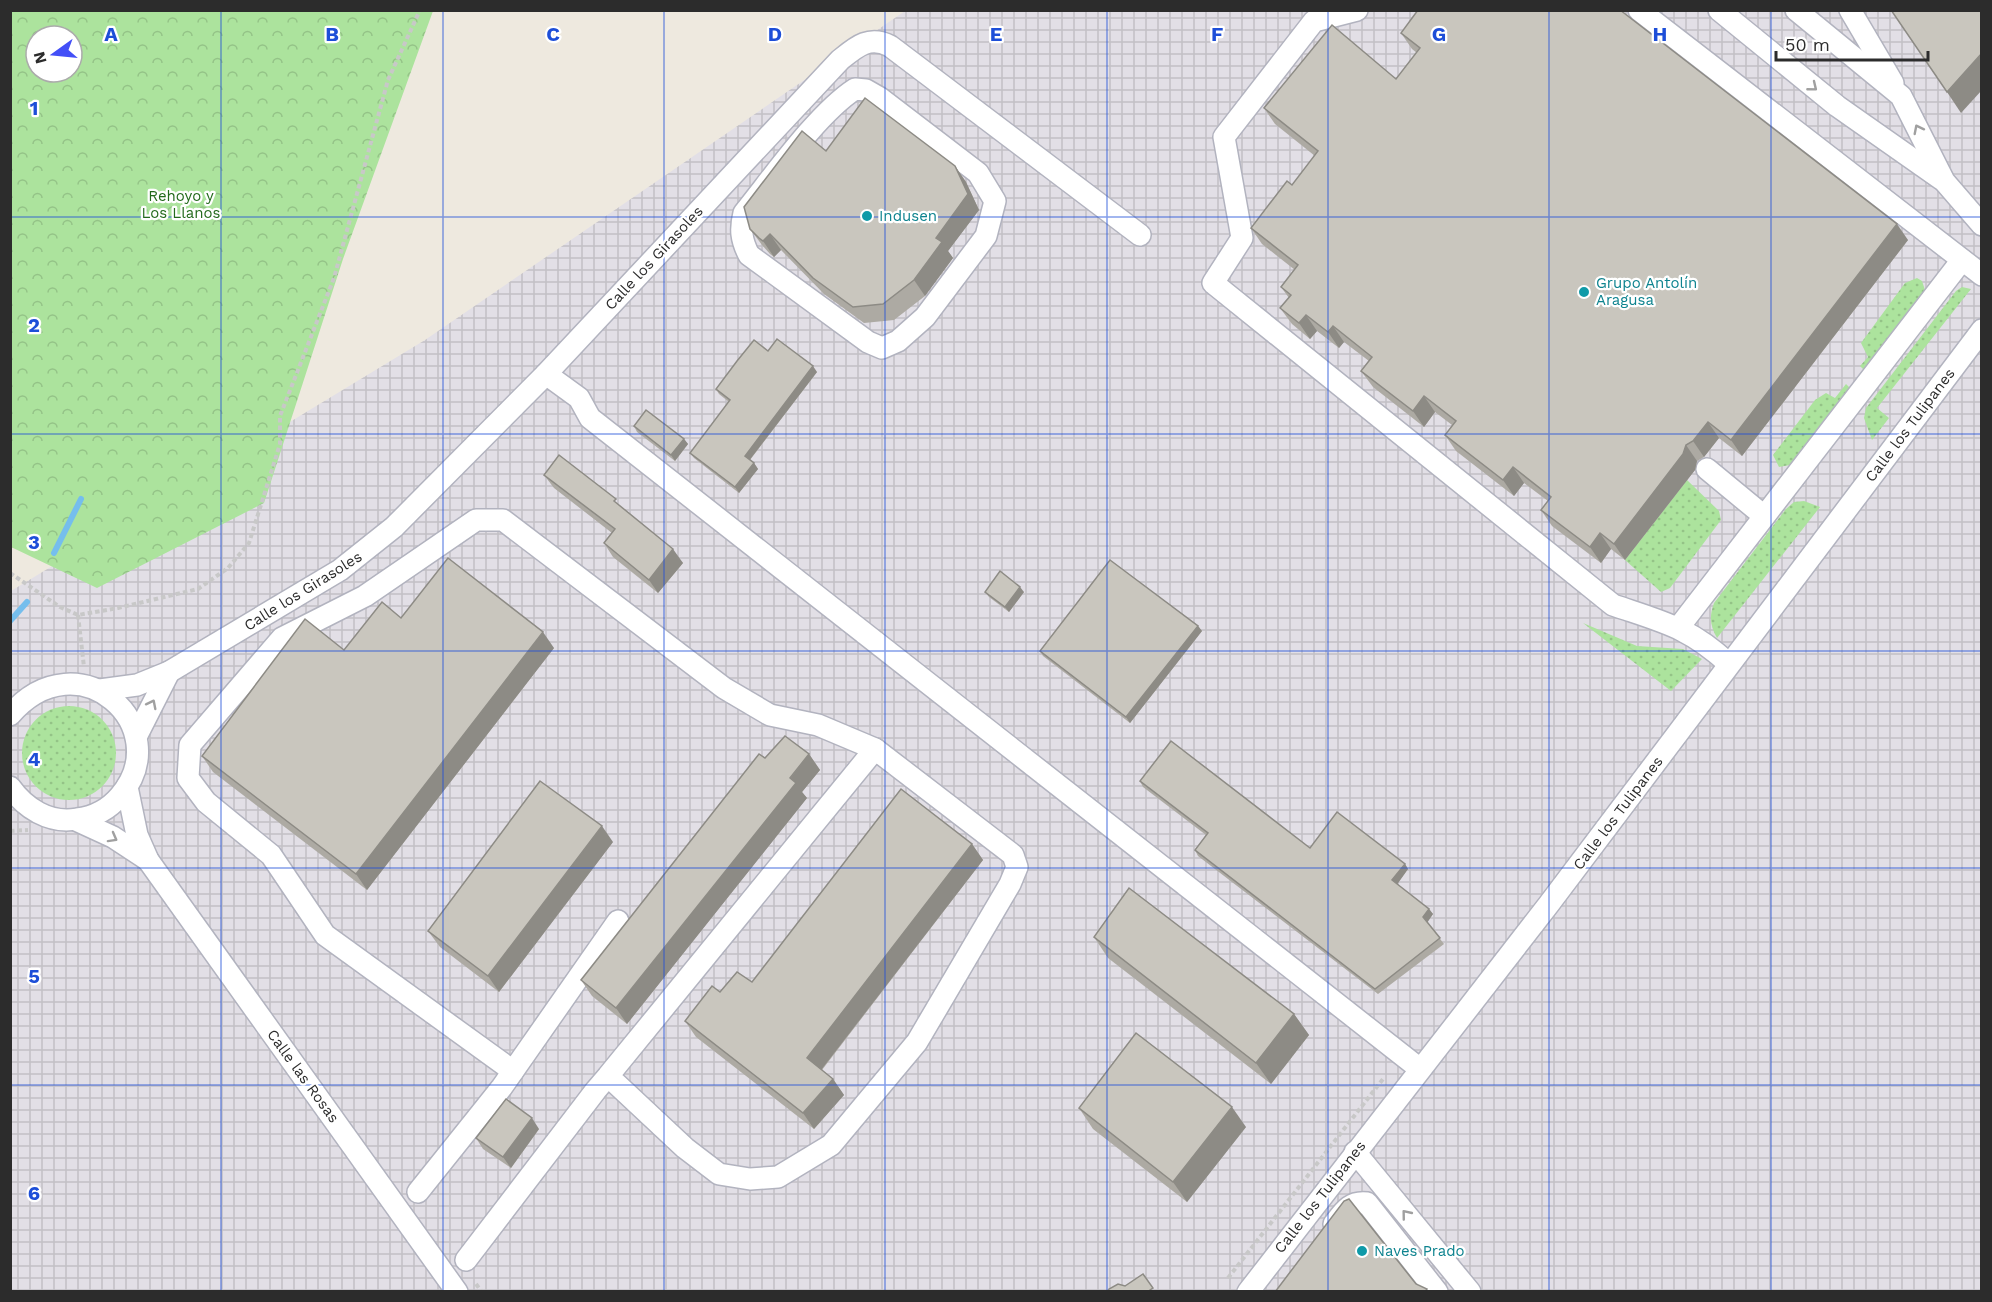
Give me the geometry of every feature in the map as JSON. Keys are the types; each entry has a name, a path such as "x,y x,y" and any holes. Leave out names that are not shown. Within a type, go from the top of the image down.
{"street":[{"path":"1357,10 1314,21 1224,137 1242,238 1213,283 1613,605 1679,627 1710,647 1730,664"},
{"path":"1639,10 1982,275"},
{"path":"1719,10 1837,106 1944,181"},
{"path":"1796,10 1901,96"},
{"path":"1850,10 1901,96 1944,181 1982,225"},
{"name":"Calle los Girasoles","path":"10,715 25,698 44,687 90,682 137,685 169,672 331,575 369,549 456,467 546,374 815,85 861,43 880,41 890,46 1140,235"},
{"path":"855,89 866,90 880,98 978,173 996,201 986,236 925,317 898,341 882,348 868,342 749,255 742,242 740,227 744,213 840,93 855,89"},
{"path":"1679,627 1962,260"},
{"name":"Calle los Tulipanes","path":"1248,1292 1549,904 1982,330"},
{"path":"546,374 579,398 590,418 1420,1069"},
{"path":"1707,468 1764,516"},
{"path":"513,1071 325,935 271,855 206,802 188,778 190,745 282,638 364,596 476,520 503,520 724,688 770,715 818,725 875,749 1013,855 1017,867 1010,884 918,1042 831,1145 778,1177 750,1179 719,1174 685,1148 608,1076"},
{"path":"136,737 169,672"},
{"path":"10,787 19,806 59,819 76,820 105,809 114,803 127,787 137,754 136,737 122,710 90,682"},
{"path":"466,1260 608,1076 875,749"},
{"name":"Calle las Rosas","path":"127,787 137,835 148,860 466,1287"},
{"name":"Calle las Rosas","path":"76,820 113,837 148,860"},
{"path":"418,1192 513,1071 618,921"},
{"path":"1355,1152 1470,1292"},
{"path":"1318,1245 1347,1207 1357,1202 1367,1203 1437,1292"}],"path":[{"path":"10,573 60,607 78,615 198,589 228,568 249,543 280,444 280,416 334,278 388,80 420,10"},
{"path":"78,615 90,682"},
{"path":"73,669 90,682"},
{"path":"10,831 30,830"},
{"path":"1228,1278 1383,1078"},
{"path":"466,1287 482,1292"}],"shaded area":[{"path":"905,11 1981,11 1981,1291 11,1292 11,591 425,340"}],"green space":[{"name":"Rehoyo y Los Llanos","path":"10,11 433,11 343,259 264,503 97,588 11,547"},
{"path":"1917,278 1922,281 1925,290 1864,370 1860,366 1868,357 1861,343 1905,283"},
{"path":"1962,287 1971,289 1877,408 1889,418 1872,440 1864,418 1866,408 1956,291"},
{"path":"1846,384 1850,388 1790,465 1779,467 1773,455 1815,400 1826,393 1835,398"},
{"path":"1687,480 1719,511 1721,520 1670,588 1661,592 1625,560"},
{"path":"1804,501 1820,507 1717,638 1711,621 1714,603 1786,509 1794,502"},
{"path":"1583,623 1637,646 1683,649 1702,659 1671,691"},
{"path":"60,706 78,706 103,719 113,735 116,753 113,771 103,787 78,800 60,800 35,787 22,762 22,744 35,719"}],"building":[{"name":"Grupo Antolín Aragusa","path":"1418,10 1620,10 1897,224 1731,440 1708,422 1693,441 1686,445 1683,454 1614,544 1600,533 1590,547 1541,510 1551,497 1513,467 1503,480 1445,435 1456,421 1424,396 1413,411 1361,371 1372,357 1333,326 1328,332 1306,315 1299,323 1280,308 1291,295 1281,287 1298,265 1251,228 1287,181 1292,185 1318,151 1264,108 1332,25 1396,79 1420,48 1401,33"},
{"path":"1891,10 1982,10 1982,53 1947,92"},
{"name":"Indusen","path":"865,98 955,166 968,194 936,238 942,242 914,280 883,304 853,307 813,278 770,234 763,241 759,238 750,229 744,207 802,131 826,151"},
{"path":"777,339 813,366 745,456 754,463 735,487 690,453 730,400 716,389 737,361 754,340 768,351"},
{"path":"646,410 684,439 671,455 634,426"},
{"path":"559,455 616,499 614,501 673,549 649,580 604,543 615,529 544,475"},
{"path":"448,558 543,632 356,874 202,756 305,619 344,650 382,602 401,618"},
{"path":"1110,560 1198,626 1126,717 1040,651"},
{"path":"1000,571 1020,587 1005,607 985,592"},
{"path":"785,736 809,754 790,778 796,783 616,1008 581,980 759,754 765,758"},
{"path":"1171,741 1310,848 1337,812 1405,864 1392,880 1429,909 1423,917 1440,938 1375,989 1195,850 1208,833 1140,781"},
{"path":"540,781 602,826 488,976 428,931"},
{"path":"901,789 972,844 807,1058 833,1079 803,1113 685,1021 712,986 720,992 737,972 752,982"},
{"path":"1129,888 1294,1014 1256,1063 1094,937"},
{"path":"1136,1033 1232,1107 1173,1182 1079,1108"},
{"path":"506,1099 532,1118 503,1157 476,1138"},
{"name":"Naves Prado","path":"1349,1199 1416,1284 1427,1289 1425,1292 1275,1292 1344,1201"},
{"path":"1143,1274 1153,1288 1151,1292 1107,1292 1118,1284 1125,1286"}],"waterway":[{"path":"54,553 81,499"},
{"path":"10,621 27,602"}],"place":[{"name":"Indusen","path":"867,216"},
{"name":"Grupo Antolín Aragusa","path":"1584,292"},
{"name":"Naves Prado","path":"1362,1251"}]}
